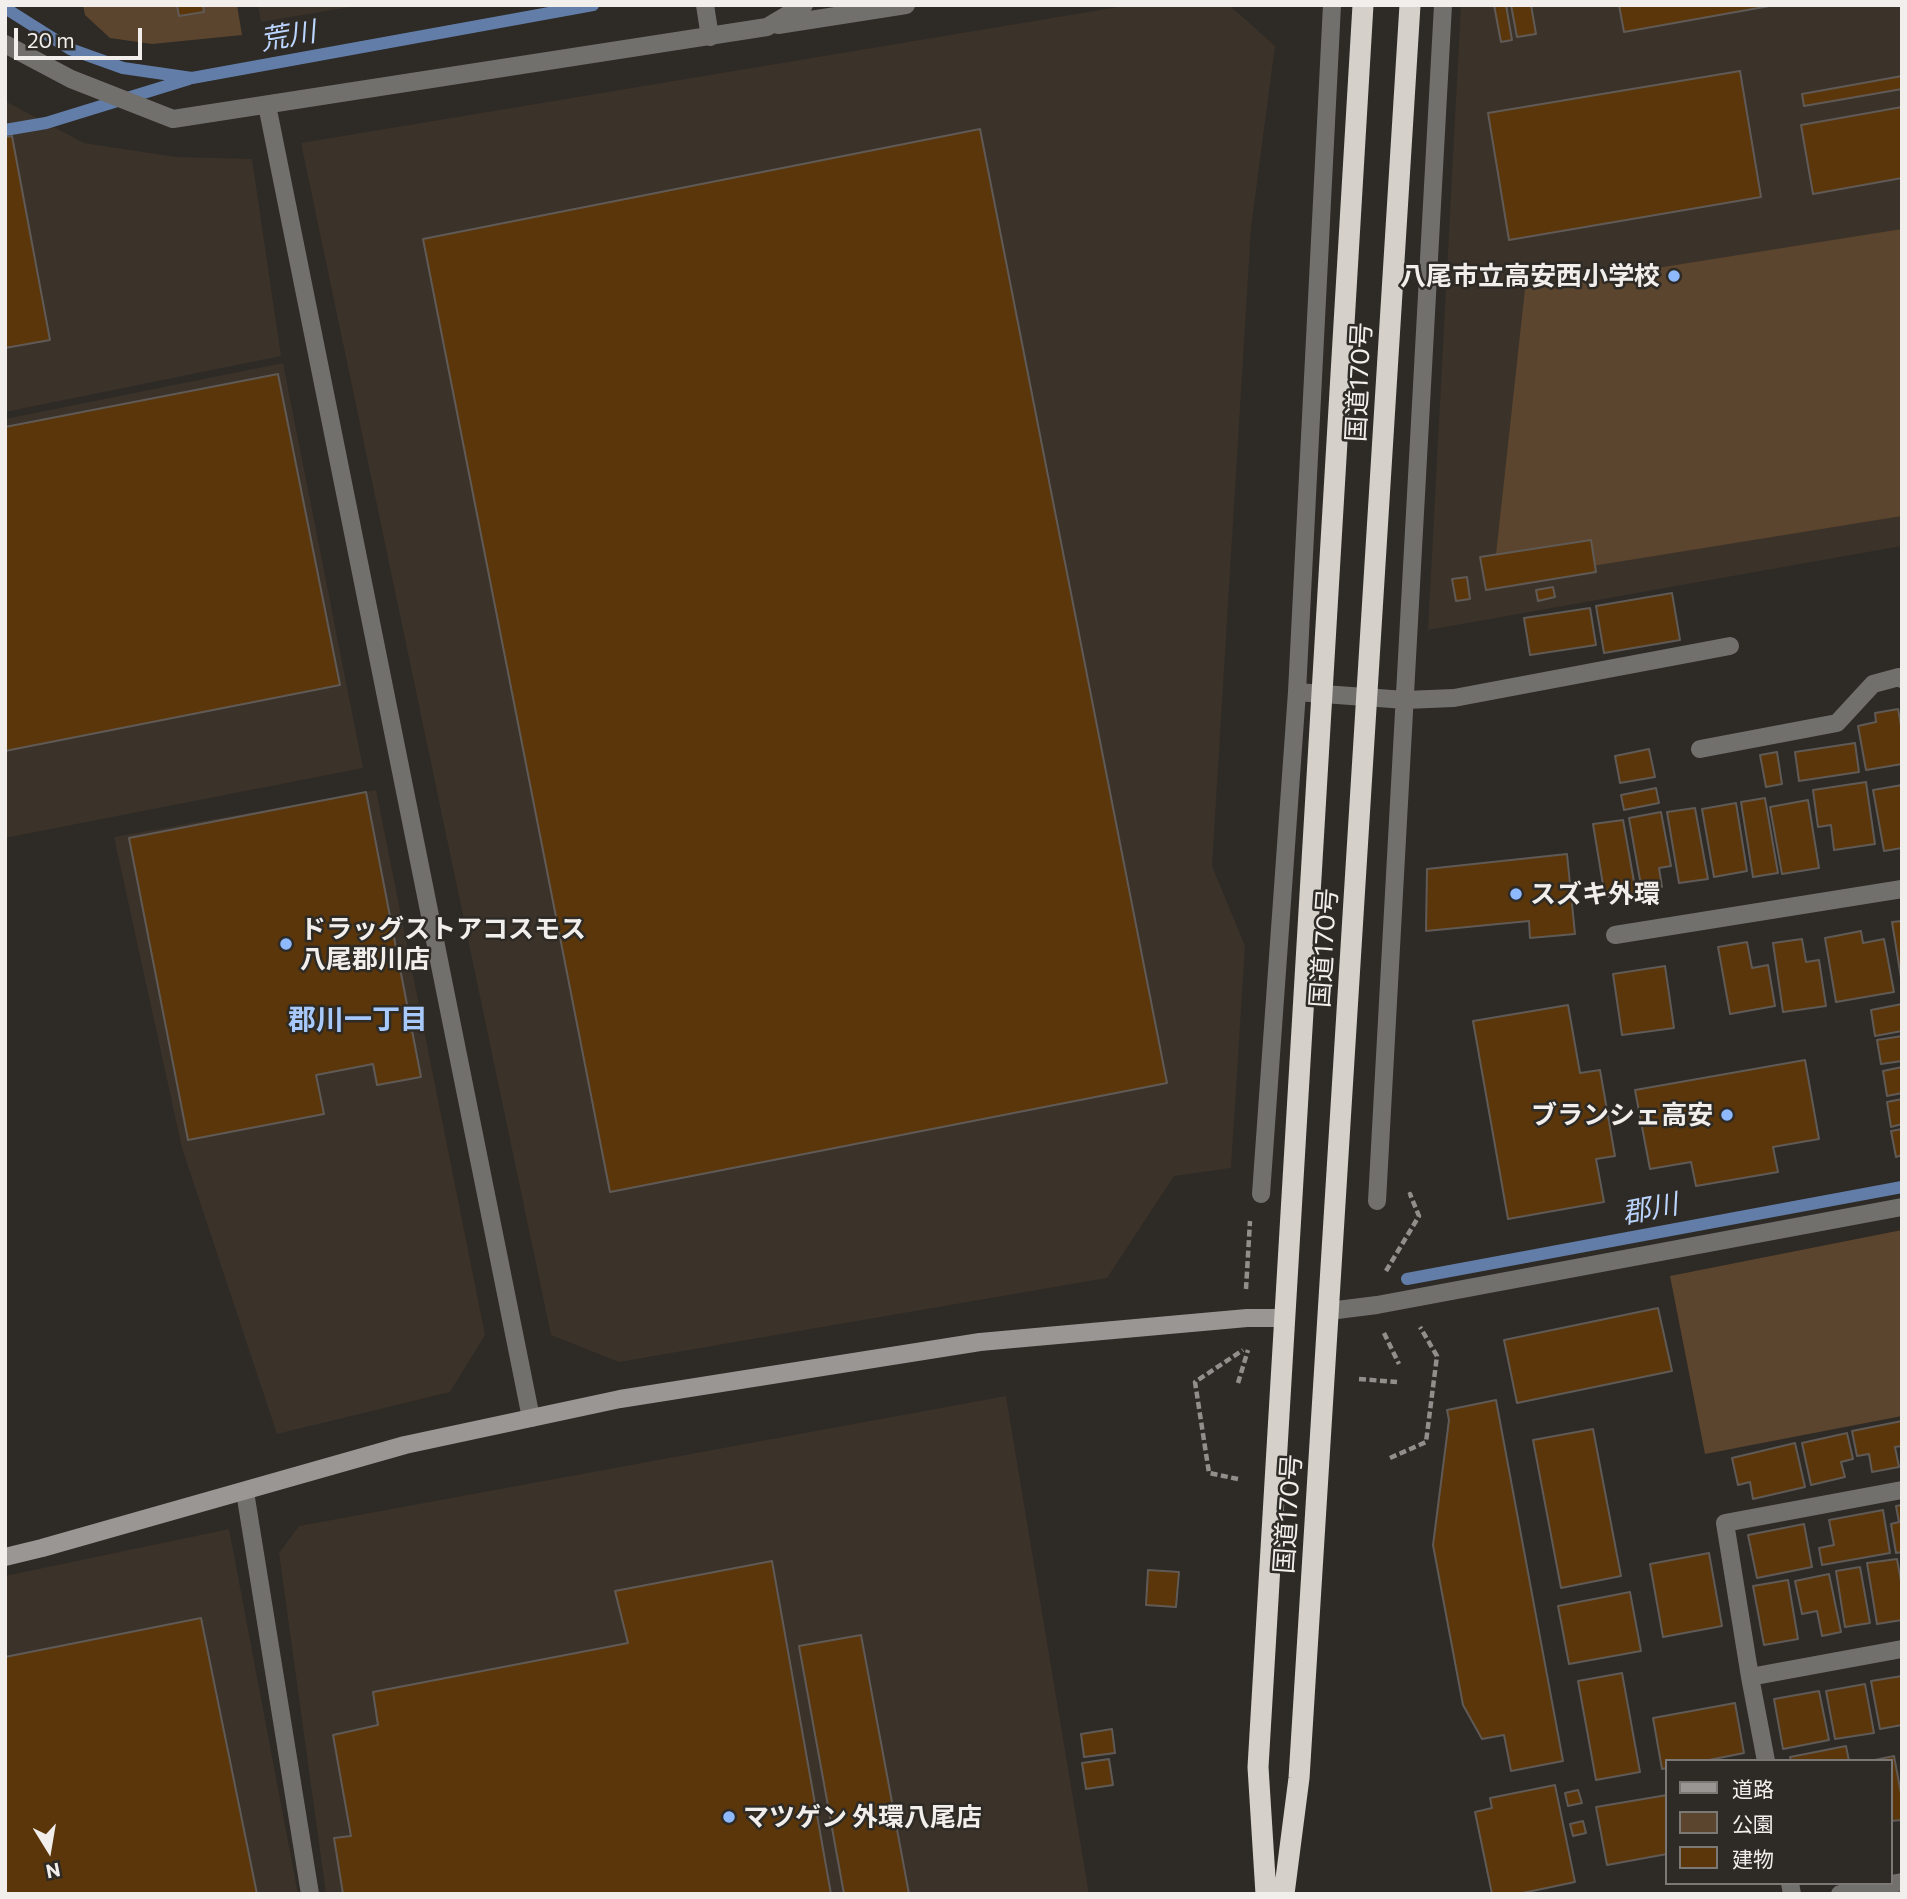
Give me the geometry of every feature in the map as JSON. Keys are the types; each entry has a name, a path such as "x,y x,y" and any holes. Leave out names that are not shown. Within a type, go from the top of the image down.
{"highway":[{"name":"国道170号","path":"1266,1894 1258,1767 1363,5"},
{"name":"国道170号","path":"1284,1894 1299,1778 1410,5"}],"street":[{"path":"705,5 710,37"},
{"path":"767,27 804,5"},
{"path":"5,44 71,79 173,119 906,5"},
{"path":"1261,1194 1297,692 1332,5"},
{"path":"1377,1201 1443,5"},
{"path":"267,105 531,1418"},
{"path":"1297,692 1405,700 1454,698 1730,646"},
{"path":"1700,748 1837,723 1873,684 1899,677 1902,679"},
{"path":"1615,934 1902,889"},
{"path":"1329,1311 1377,1305 1902,1206"},
{"path":"5,1557 405,1446 620,1399 979,1342 1247,1318 1285,1318"},
{"path":"1766,1759 1725,1523 1902,1490"},
{"path":"245,1492 310,1894"},
{"path":"1750,1677 1902,1648"},
{"path":"1840,1894 1886,1885"}],"path":[{"path":"1386,1272 1419,1216 1410,1194"},
{"path":"1246,1292 1250,1220"},
{"path":"1390,1458 1426,1443 1437,1356 1419,1325"},
{"path":"1382,1329 1399,1364"},
{"path":"1238,1383 1249,1346 1195,1382 1209,1473 1238,1479"},
{"path":"1359,1379 1397,1382"}],"shaded area":[{"path":"258,5 362,5 261,22"},
{"path":"1130,5 1229,5 1275,46 1251,228 1212,866 1245,946 1231,1168 1174,1176 1107,1278 619,1362 551,1335 301,143"},
{"name":"八尾市立高安西小学校","path":"1461,5 1902,5 1902,546 1428,630"},
{"path":"5,101 84,143 176,157 252,159 281,356 5,412"},
{"path":"283,363 363,768 5,838 5,419"},
{"path":"376,790 485,1335 450,1392 277,1434 182,1148 114,837"},
{"path":"1006,1396 1089,1894 326,1894 279,1553 299,1526"},
{"path":"229,1529 298,1894 5,1894 5,1576"}],"green space":[{"path":"83,5 237,5 242,35 152,44 110,38 85,15"},
{"path":"1902,229 1902,516 1493,582 1525,289"},
{"path":"1902,1230 1902,1416 1705,1454 1670,1276"}],"building":[{"path":"177,5 203,5 204,12 179,16"},
{"path":"1494,5 1506,5 1512,40 1501,42"},
{"path":"1511,5 1531,5 1536,34 1517,37"},
{"path":"1619,5 1775,5 1624,32"},
{"path":"1740,71 1761,197 1509,240 1488,113"},
{"path":"1902,76 1902,89 1804,106 1802,94"},
{"path":"1902,107 1902,178 1813,194 1801,125"},
{"path":"980,129 1167,1083 610,1192 423,239"},
{"path":"12,136 50,340 5,348 5,137"},
{"path":"278,374 340,685 5,751 5,427"},
{"path":"1591,540 1596,572 1486,590 1480,557"},
{"path":"1467,577 1470,599 1456,601 1452,579"},
{"path":"1553,587 1555,597 1538,601 1536,590"},
{"path":"1672,593 1680,640 1604,653 1596,606"},
{"path":"1590,608 1596,645 1530,655 1524,618"},
{"path":"1898,709 1902,731 1902,764 1866,770 1858,726 1876,722 1875,713"},
{"path":"1855,743 1859,772 1799,781 1795,752"},
{"path":"1649,749 1655,777 1620,783 1615,756"},
{"path":"1777,752 1782,784 1766,787 1760,755"},
{"path":"1866,782 1875,844 1834,850 1831,825 1818,827 1813,790"},
{"path":"1902,785 1902,848 1884,851 1873,790"},
{"path":"1656,788 1659,803 1624,810 1621,795"},
{"path":"366,792 421,1077 377,1085 373,1064 316,1075 324,1114 188,1140 129,838"},
{"path":"1765,798 1778,873 1753,877 1741,802"},
{"path":"1808,800 1819,868 1782,874 1770,807"},
{"path":"1736,803 1747,871 1714,877 1702,809"},
{"path":"1695,808 1708,879 1679,883 1667,812"},
{"path":"1661,812 1671,866 1659,868 1662,887 1642,891 1629,818"},
{"path":"1623,820 1636,893 1605,897 1593,824"},
{"path":"1567,854 1575,934 1530,938 1529,921 1426,931 1427,869"},
{"path":"1902,921 1902,984 1892,922"},
{"path":"1861,931 1863,943 1884,939 1894,992 1836,1002 1825,938"},
{"path":"1802,939 1806,962 1819,960 1826,1006 1783,1012 1773,943"},
{"path":"1747,942 1752,968 1768,965 1775,1006 1730,1014 1718,947"},
{"path":"1665,966 1674,1028 1622,1035 1613,974"},
{"path":"1902,1004 1902,1031 1875,1036 1871,1010"},
{"path":"1568,1005 1580,1073 1600,1070 1615,1156 1596,1159 1604,1202 1508,1219 1473,1021"},
{"path":"1902,1036 1902,1061 1881,1064 1877,1040"},
{"name":"ブランシェ高安","path":"1805,1060 1819,1139 1773,1147 1778,1172 1696,1186 1691,1162 1650,1169 1635,1090"},
{"path":"1902,1067 1902,1093 1887,1096 1883,1071"},
{"path":"1902,1099 1902,1124 1891,1127 1887,1102"},
{"path":"1902,1129 1902,1155 1896,1157 1891,1131"},
{"path":"1658,1308 1672,1371 1517,1403 1504,1340"},
{"path":"1496,1400 1563,1761 1511,1771 1504,1735 1482,1739 1463,1705 1433,1545 1449,1420 1447,1410"},
{"path":"1902,1421 1902,1446 1895,1447 1899,1467 1872,1472 1869,1454 1857,1456 1852,1431"},
{"path":"1593,1429 1621,1576 1561,1588 1533,1440"},
{"path":"1847,1433 1853,1459 1841,1462 1845,1477 1811,1485 1802,1443"},
{"path":"1795,1443 1805,1487 1753,1499 1750,1482 1738,1485 1732,1458"},
{"path":"1902,1505 1902,1552 1896,1553 1891,1524 1899,1522 1896,1506"},
{"path":"1883,1510 1890,1553 1822,1565 1819,1548 1834,1545 1829,1520"},
{"path":"1804,1524 1812,1567 1757,1578 1748,1535"},
{"path":"1709,1553 1722,1626 1663,1637 1650,1564"},
{"path":"1897,1559 1902,1587 1902,1620 1877,1624 1867,1563"},
{"path":"772,1561 831,1894 343,1894 334,1838 351,1836 333,1735 378,1725 373,1692 628,1643 615,1591"},
{"path":"1860,1567 1870,1623 1845,1627 1836,1571"},
{"path":"1148,1570 1179,1572 1176,1607 1146,1605"},
{"path":"1829,1574 1841,1632 1822,1636 1817,1611 1802,1614 1795,1581"},
{"path":"1788,1580 1798,1639 1764,1645 1753,1586"},
{"path":"1630,1592 1641,1651 1569,1664 1558,1606"},
{"path":"201,1618 257,1894 5,1894 5,1657"},
{"path":"861,1635 909,1894 844,1894 799,1646"},
{"path":"1622,1673 1640,1772 1596,1780 1578,1681"},
{"path":"1902,1676 1902,1725 1880,1729 1871,1681"},
{"path":"1865,1684 1874,1733 1835,1739 1826,1691"},
{"path":"1819,1691 1829,1740 1783,1749 1774,1699"},
{"path":"1735,1703 1744,1753 1714,1759 1666,1759 1666,1768 1662,1769 1653,1718"},
{"path":"1112,1729 1115,1753 1084,1757 1081,1734"},
{"path":"1846,1746 1849,1759 1790,1759"},
{"path":"1894,1756 1902,1799 1902,1820 1893,1821 1893,1759 1880,1759"},
{"path":"1109,1759 1113,1785 1086,1789 1082,1763"},
{"path":"1555,1785 1575,1882 1518,1894 1492,1894 1475,1812 1492,1808 1490,1798"},
{"path":"1578,1790 1582,1803 1568,1806 1565,1793"},
{"path":"1666,1795 1666,1854 1607,1865 1596,1807"},
{"path":"1583,1821 1586,1833 1573,1836 1570,1824"}],"waterway":[{"name":"荒川","path":"5,8 70,49 123,68 192,78 593,5"},
{"path":"5,130 46,123 189,79"},
{"name":"郡川","path":"1407,1279 1902,1187"}],"place":[{"name":"八尾市立高安西小学校","path":"1674,276"},
{"name":"スズキ外環","path":"1516,894"},
{"name":"ドラッグストアコスモス 八尾郡川店","path":"286,944"},
{"name":"ブランシェ高安","path":"1727,1115"},
{"name":"マツゲン 外環八尾店","path":"729,1817"}],"district":[{"name":"郡川一丁目","path":"358,1020"}]}
